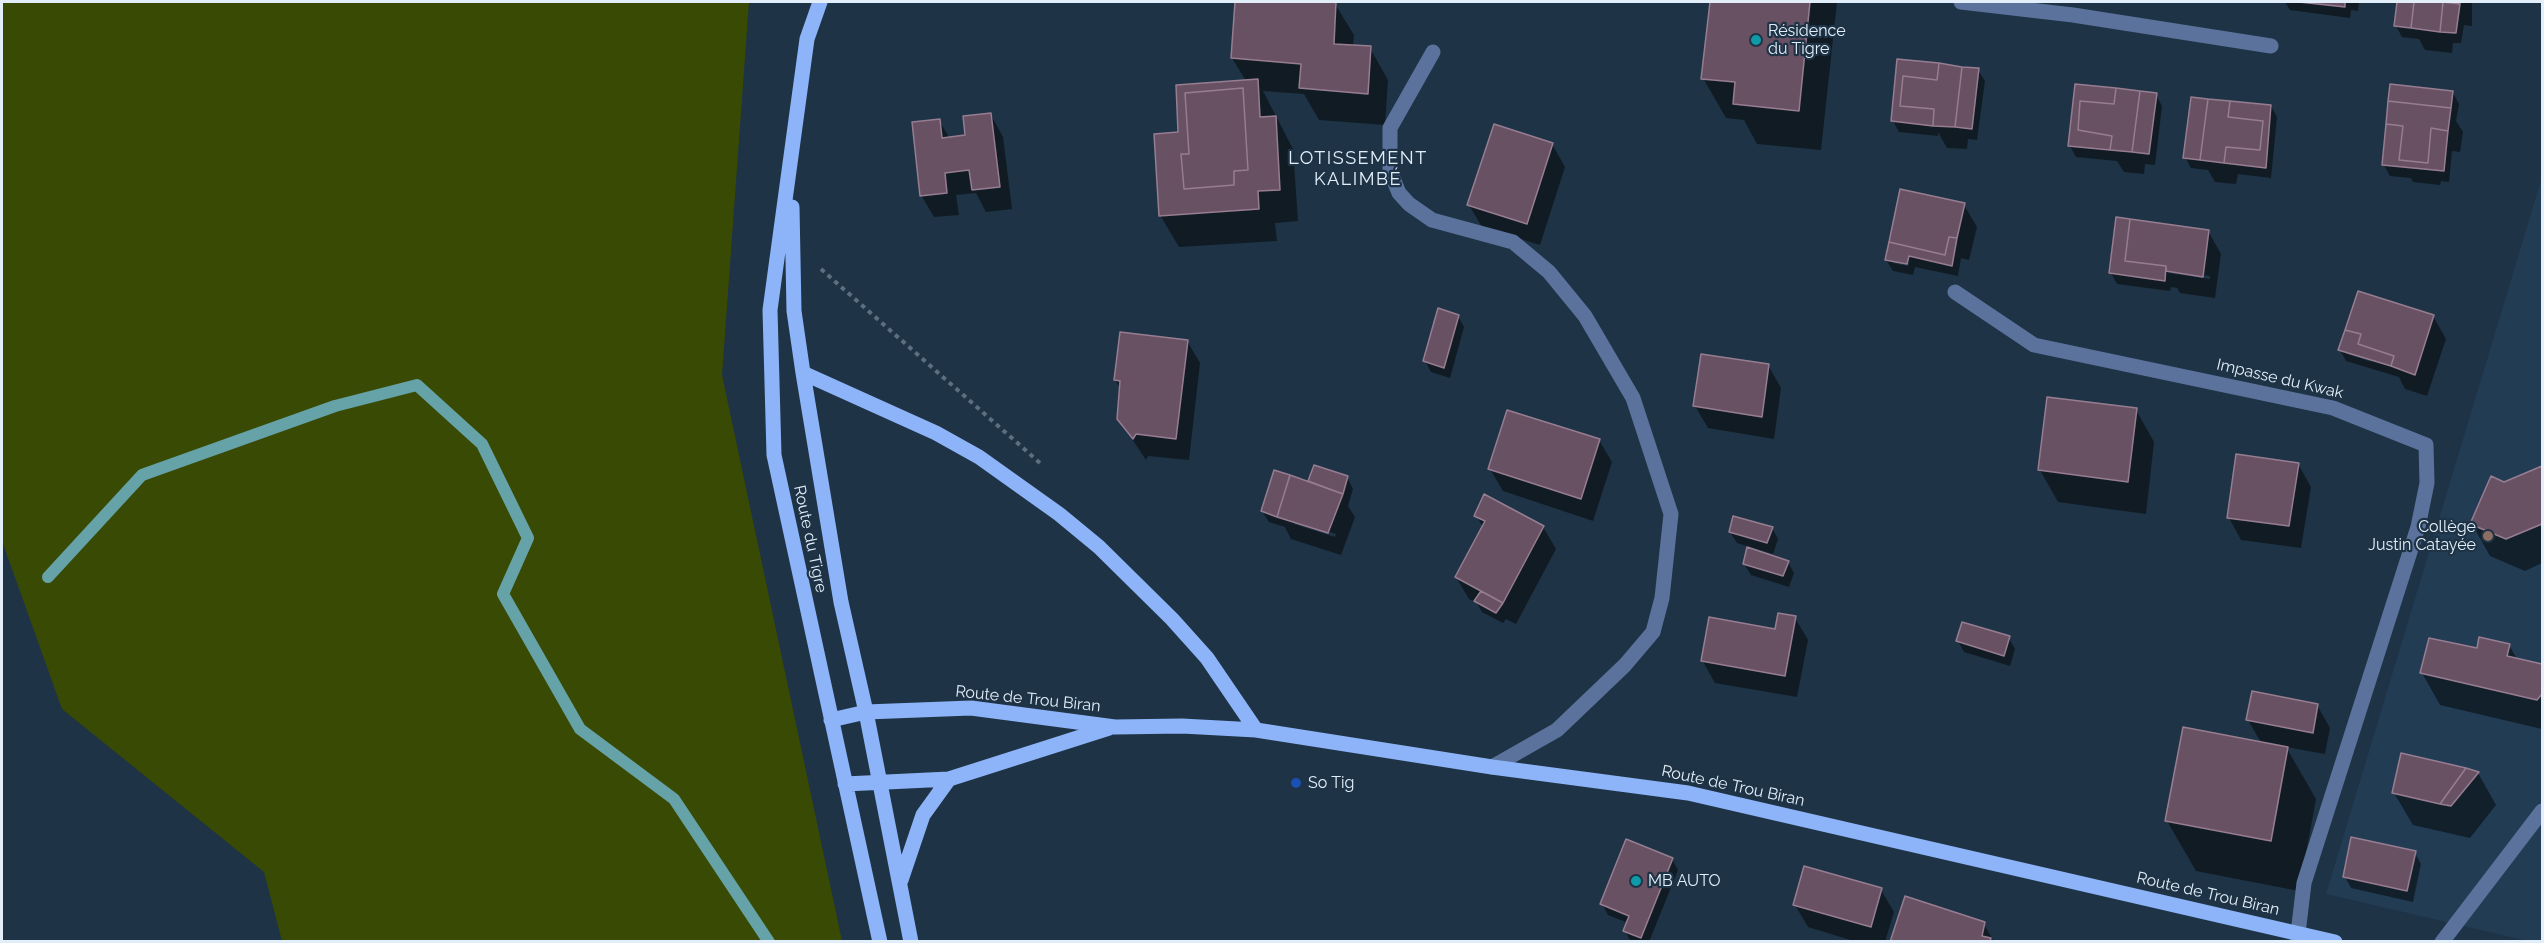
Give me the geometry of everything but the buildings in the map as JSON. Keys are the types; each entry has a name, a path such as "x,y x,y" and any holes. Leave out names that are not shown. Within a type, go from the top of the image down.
{"main road":[{"name":"Route du Tigre","path":"820,2 807,39 770,310 774,455 880,942"},
{"name":"Route du Tigre","path":"793,138 794,311 803,373 841,602 866,712 911,942"},
{"path":"803,373 953,442 979,457 1059,514 1099,547 1172,619 1207,658 1256,730"},
{"name":"Route de Trou Biran","path":"831,720 866,712 971,708 1115,727 1182,726 1256,730 1492,767 1688,793 2299,938 2335,942"},
{"name":"Route de Trou Biran","path":"844,784 949,779 1115,727"},
{"path":"900,880 923,815 949,779"}],"street":[{"path":"1961,2 2074,8 2271,46"},
{"path":"1433,52 1390,128 1390,171 1400,193 1409,204 1432,220 1513,242 1549,272 1585,316 1633,398 1671,514 1662,598 1653,632 1625,665 1557,730 1492,767"},
{"name":"Impasse du Kwak","path":"1955,292 2034,345 2333,408 2426,445 2427,483 2418,527 2304,883 2299,938"},
{"path":"2442,942 2542,811"}],"shaded area":[{"name":"Collège Justin Catayée","path":"2542,177 2542,941 2528,941 2326,894"}],"green space":[{"path":"2,2 749,2 722,375 842,941 282,941 264,872 62,709 2,541"}],"waterway":[{"path":"48,577 142,475 335,406 417,385 482,444 528,538 503,594 580,729 674,799 769,942"}],"place":[{"name":"Résidence du Tigre","path":"1756,40"},
{"name":"Collège Justin Catayée","path":"2488,536"},
{"name":"So Tig","path":"1296,783"},
{"name":"MB AUTO","path":"1636,881"}],"district":[{"name":"LOTISSEMENT KALIMBÉ","path":"1358,169"}]}
